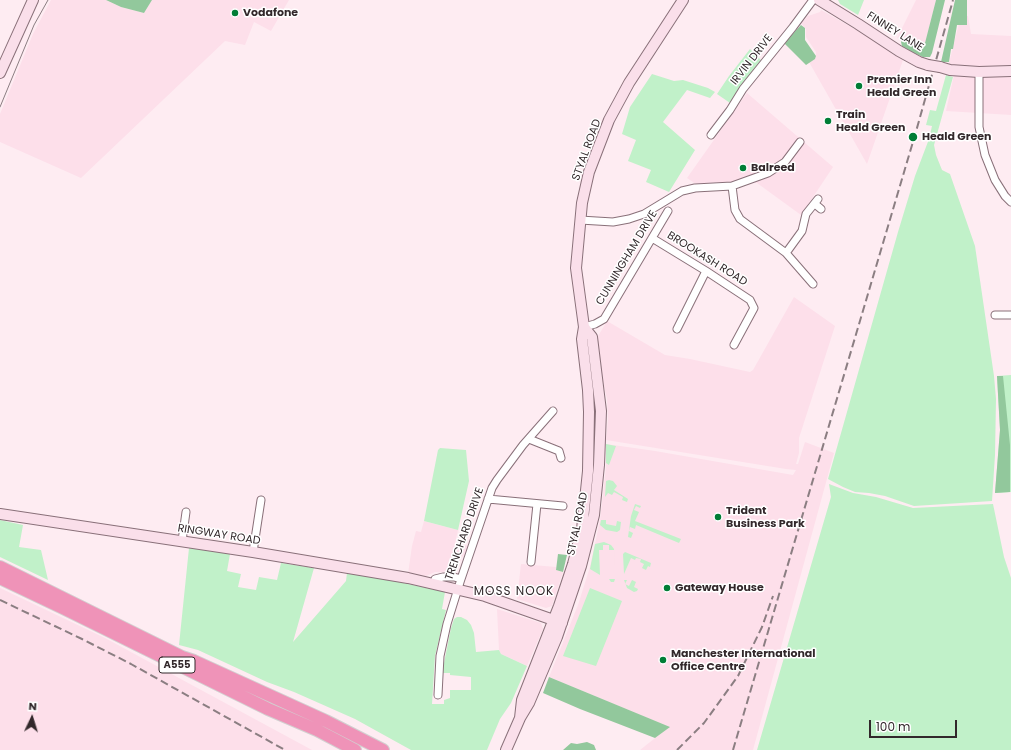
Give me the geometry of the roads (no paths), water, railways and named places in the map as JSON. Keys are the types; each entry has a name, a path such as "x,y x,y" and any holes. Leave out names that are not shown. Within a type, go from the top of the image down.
{"highway":[{"name":"A555","path":"0,567 182,657 194,661 326,721 383,750"},
{"name":"A555","path":"0,578 268,709 317,730 355,750"}],"street":[{"path":"0,73 33,0"},
{"name":"STYAL ROAD","path":"506,750 520,718 522,700 558,622 559,606 582,529 587,483 589,412 582,339 584,327 576,268 582,203 589,172 610,120 629,83 683,0"},
{"name":"IRVIN DRIVE","path":"711,135 747,84 813,0"},
{"name":"FINNEY LANE","path":"819,0 919,62 950,70 1011,72"},
{"path":"979,72 979,127 985,156 995,180 1005,196 1011,202"},
{"path":"580,220 613,222 629,219 644,214 682,191 695,188 732,186 768,173 778,167 792,154 800,142"},
{"path":"732,186 737,216 745,224 786,253 813,284"},
{"path":"786,253 802,232 806,214 816,201 821,208"},
{"name":"CUNNINGHAM DRIVE","path":"584,327 595,324 604,319 668,211"},
{"name":"BROOKASH ROAD","path":"652,238 750,300 754,308 734,345"},
{"path":"677,329 706,271"},
{"path":"995,314 1011,315"},
{"name":"TRENCHARD DRIVE","path":"438,695 439,669 447,624 488,499 497,480 553,411"},
{"path":"529,439 559,451 561,458"},
{"path":"488,499 563,506"},
{"path":"253,552 261,500"},
{"path":"531,562 537,504"},
{"path":"182,542 186,512"},
{"name":"RINGWAY ROAD","path":"0,514 253,552 434,584 459,584 485,596 558,622"},
{"name":"A555","path":"354,735 373,750"}],"tram line":[{"path":"0,107 34,25 48,0"}],"railway":[{"path":"733,750 915,135 953,0"},
{"path":"677,750 704,723 738,676 762,627 773,596"},
{"path":"0,600 131,664 285,750"}],"place":[{"name":"Vodafone","path":"235,13"},
{"name":"Premier Inn Heald Green","path":"859,86"},
{"name":"Train Heald Green","path":"828,121"},
{"name":"Heald Green","path":"913,137"},
{"name":"Balreed","path":"743,168"},
{"name":"Trident Business Park","path":"718,517"},
{"name":"Gateway House","path":"667,588"},
{"name":"Manchester International Office Centre","path":"663,660"}],"district":[{"name":"MOSS NOOK","path":"514,592"}]}
